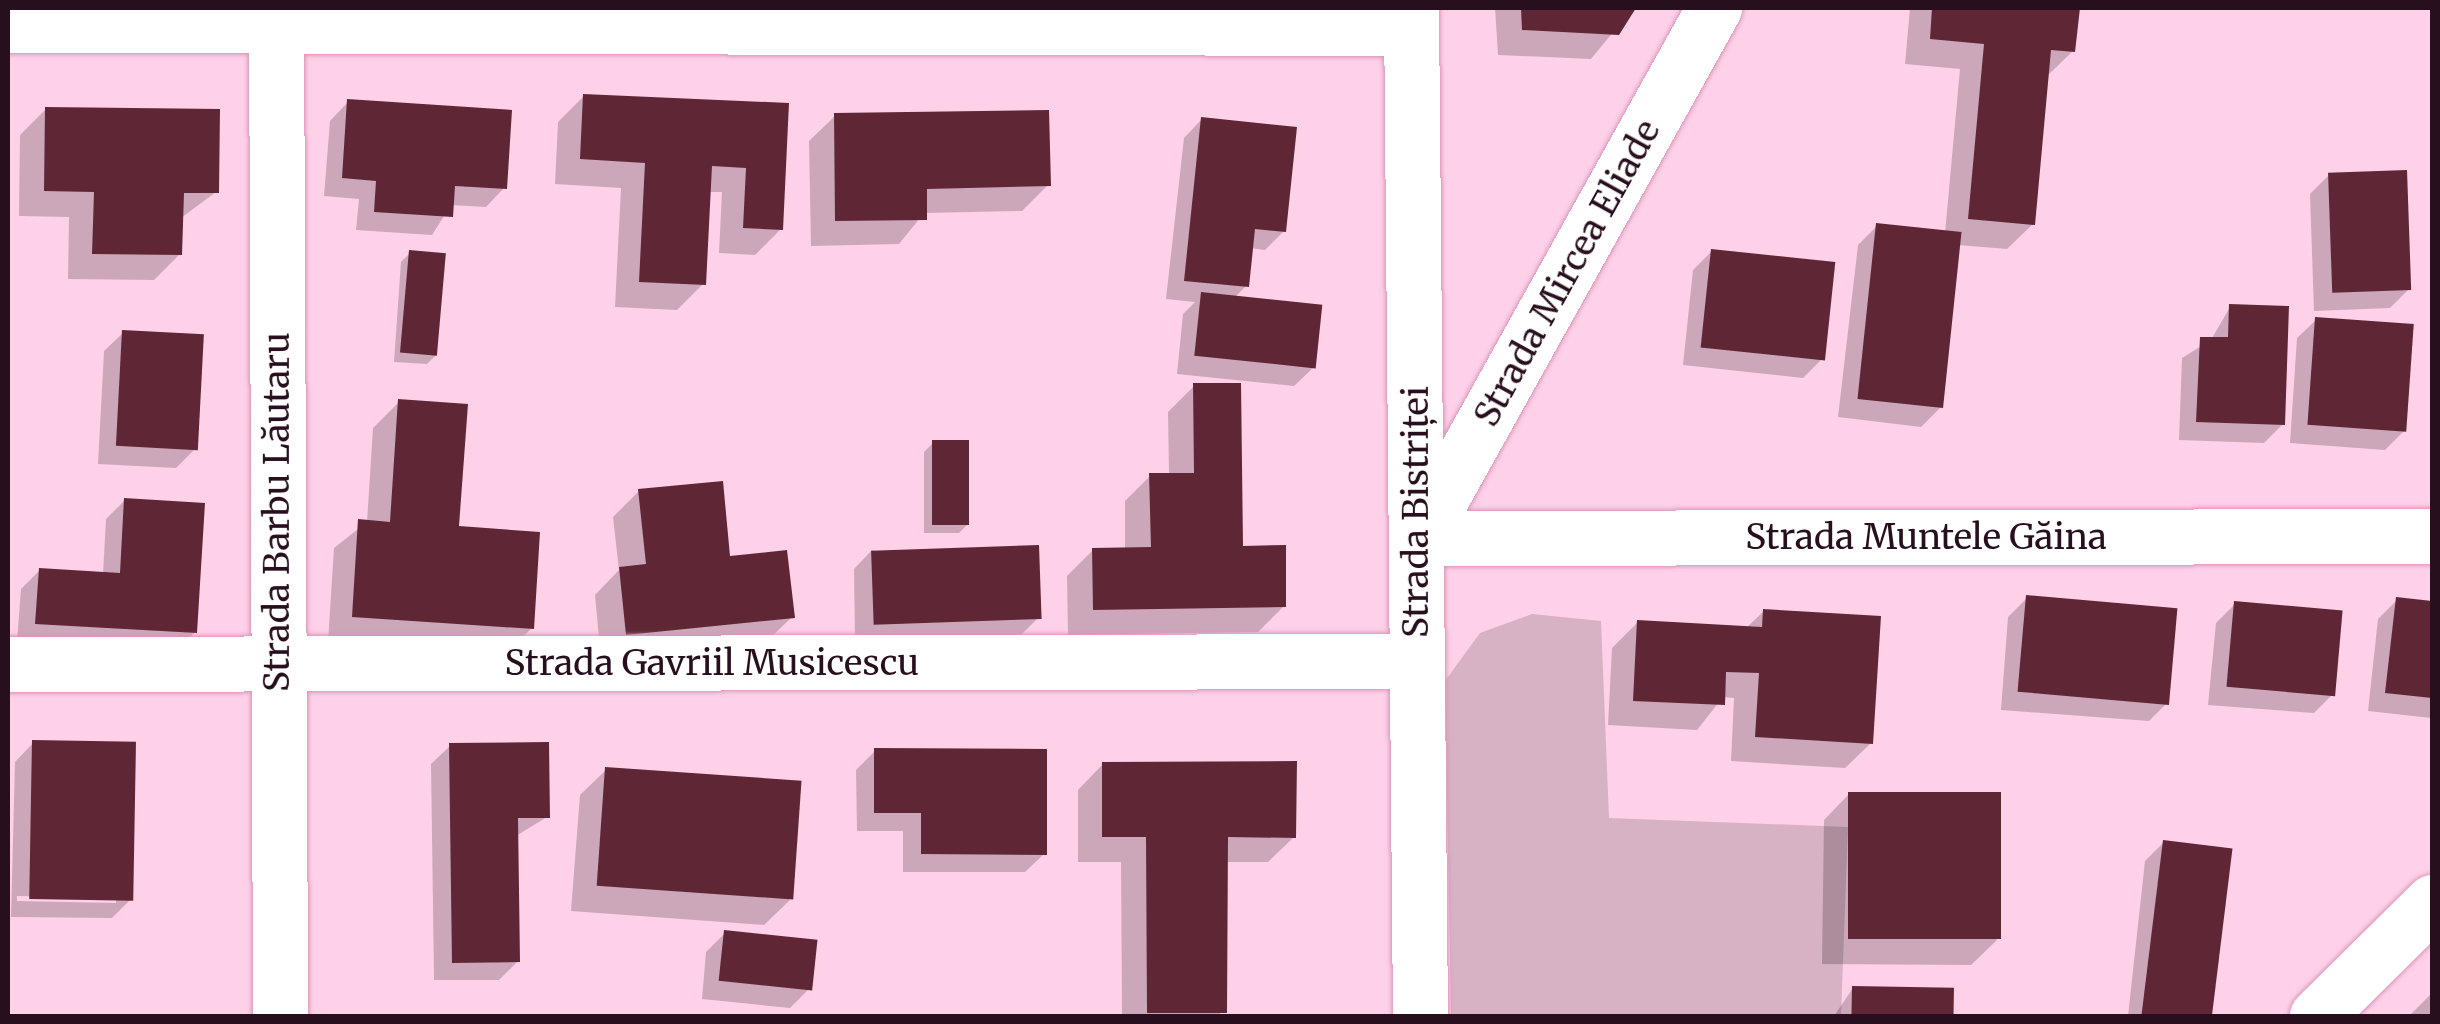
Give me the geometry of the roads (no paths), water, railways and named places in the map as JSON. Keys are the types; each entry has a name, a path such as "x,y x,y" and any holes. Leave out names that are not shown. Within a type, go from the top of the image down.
{"street":[{"name":"Strada Mircea Eliade","path":"1419,538 1714,8"},
{"path":"8,25 276,16 1411,18"},
{"name":"Strada Barbu Lăutaru","path":"276,16 280,1016"},
{"name":"Strada Bistriței","path":"1411,18 1419,538 1416,660 1420,1016"},
{"name":"Strada Muntele Găina","path":"1419,538 2432,536"},
{"name":"Strada Gavriil Musicescu","path":"8,664 1416,660"},
{"path":"2317,1016 2432,902"}]}
